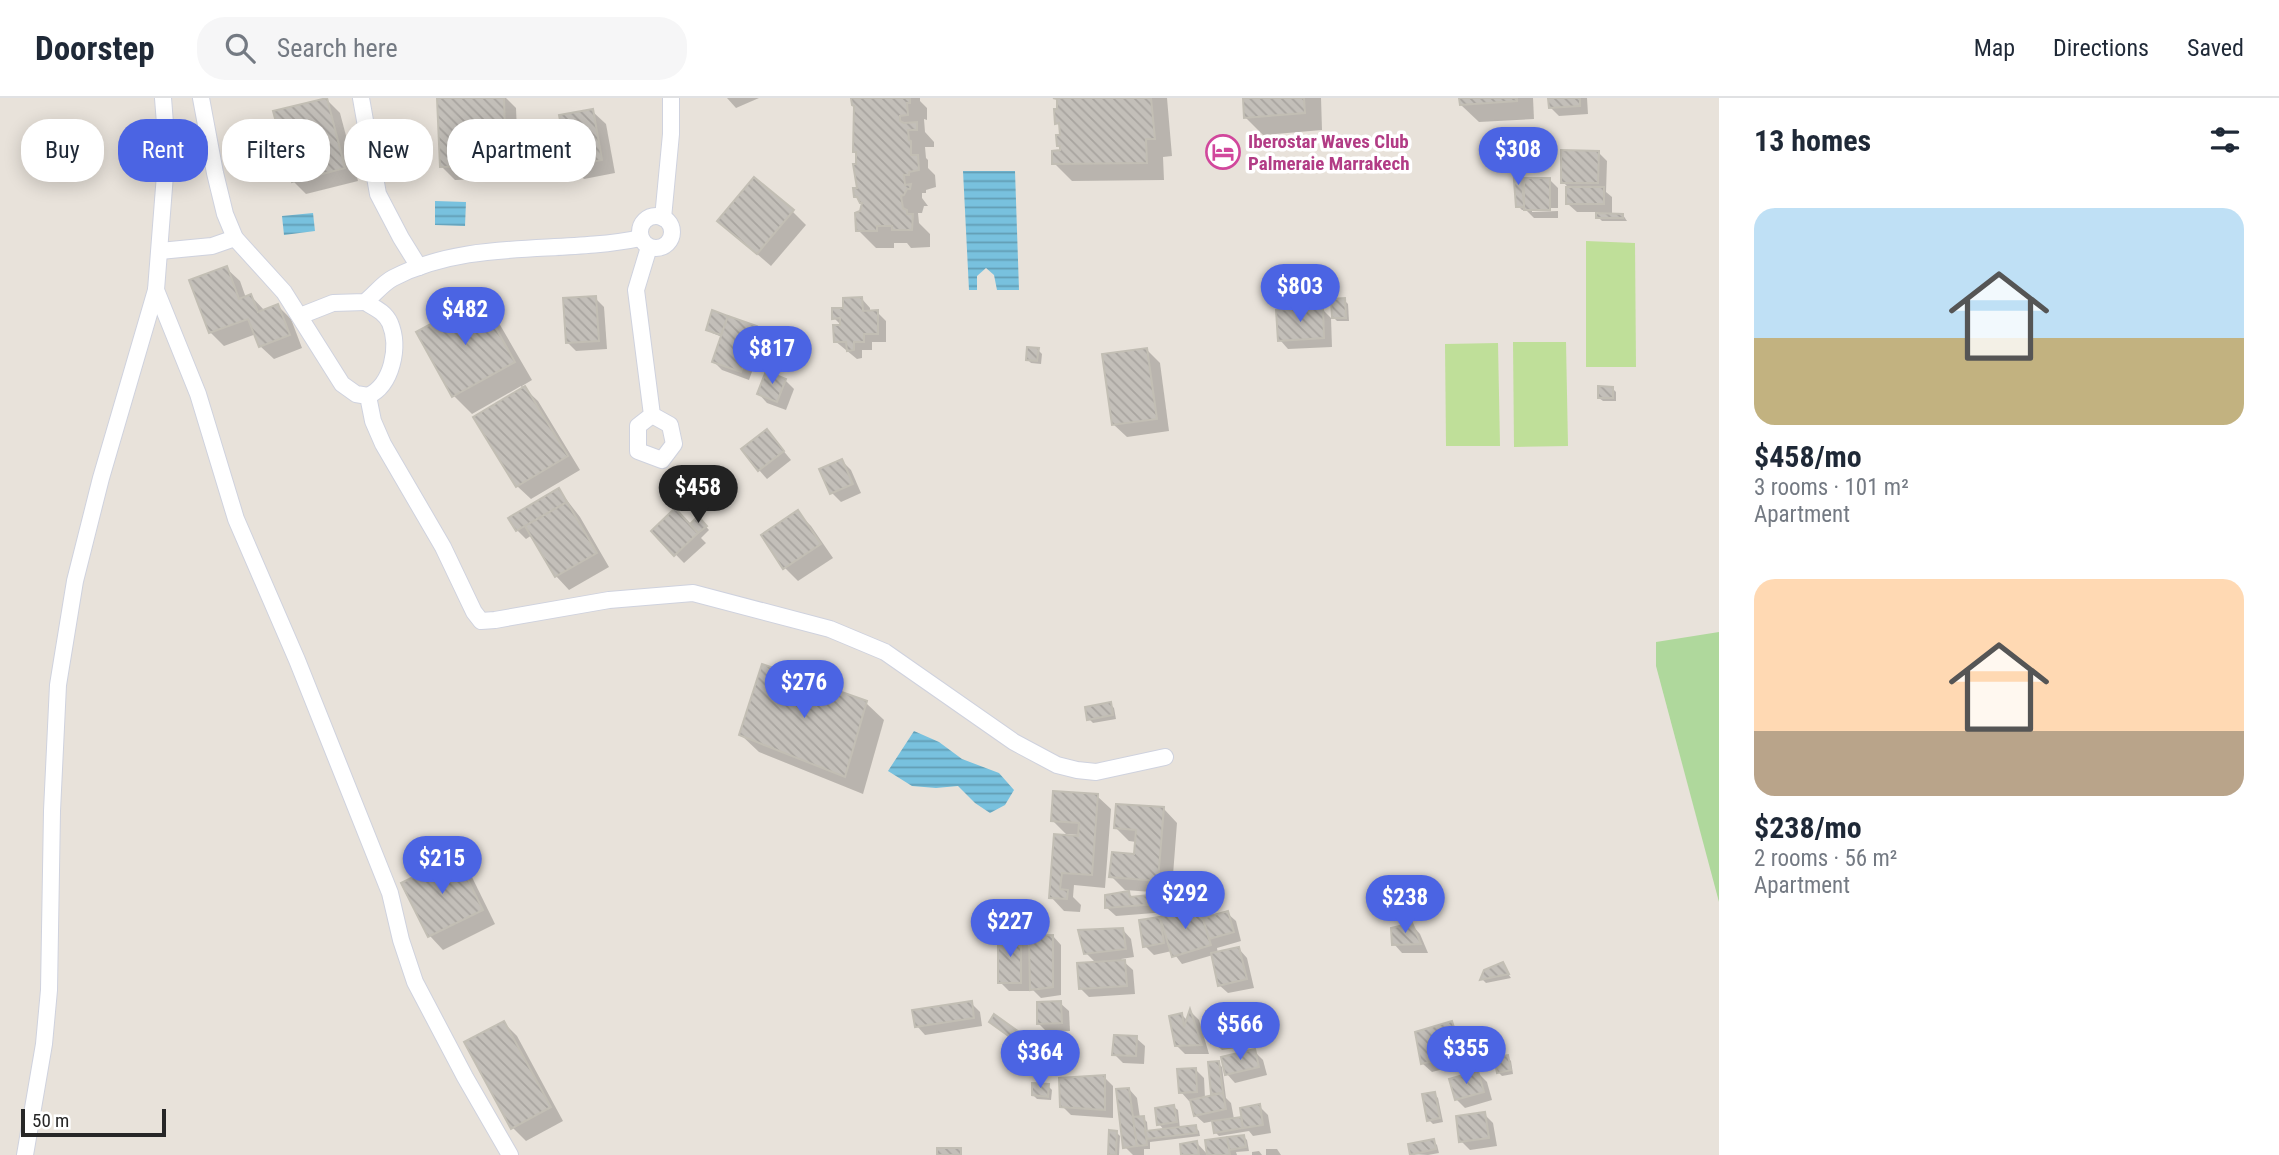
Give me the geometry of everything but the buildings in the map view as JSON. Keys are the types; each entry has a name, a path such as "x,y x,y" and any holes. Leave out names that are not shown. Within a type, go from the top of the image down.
{"street":[{"path":"25,1155 44,1044 49,990 54,738 58,685 75,581 156,290 167,149 163,98"},
{"path":"201,98 215,173 234,239 284,292 342,383 356,394 368,396 378,391 384,384 393,361 394,341 390,323 382,312 365,302 333,303 300,316"},
{"path":"361,98 378,194 419,267"},
{"path":"663,218 671,134 671,98"},
{"path":"365,302 391,279 419,267 459,256 532,247 615,243 645,242 662,247 671,239 671,227 663,218 650,217 641,225 645,242 636,290 652,415"},
{"path":"160,251 212,246 234,239"},
{"path":"156,290 198,394 236,519 297,660 390,893 401,940 415,982 510,1155"},
{"path":"368,396 373,421 383,444 443,547 474,612 481,621 609,600 693,593 831,629 885,652 1014,742 1057,765 1077,771 1096,772 1165,757"}],"green space":[{"path":"1586,241 1635,243 1636,367 1586,367"},
{"path":"1513,342 1566,342 1568,446 1514,447"},
{"path":"1498,343 1500,446 1446,446 1445,344"},
{"path":"1719,632 1719,902 1656,666 1656,642"}],"water":[{"path":"963,171 1015,171 1019,290 997,290 994,275 986,268 977,276 977,290 969,290"},
{"path":"435,201 466,202 465,226 435,225"},
{"path":"313,213 315,231 284,235 282,216"},
{"path":"914,731 939,742 962,759 999,773 1014,790 1005,805 990,813 958,786 912,786 888,771"}],"place":[{"name":"Iberostar Waves Club Palmeraie Marrakech","path":"1223,152"}]}
